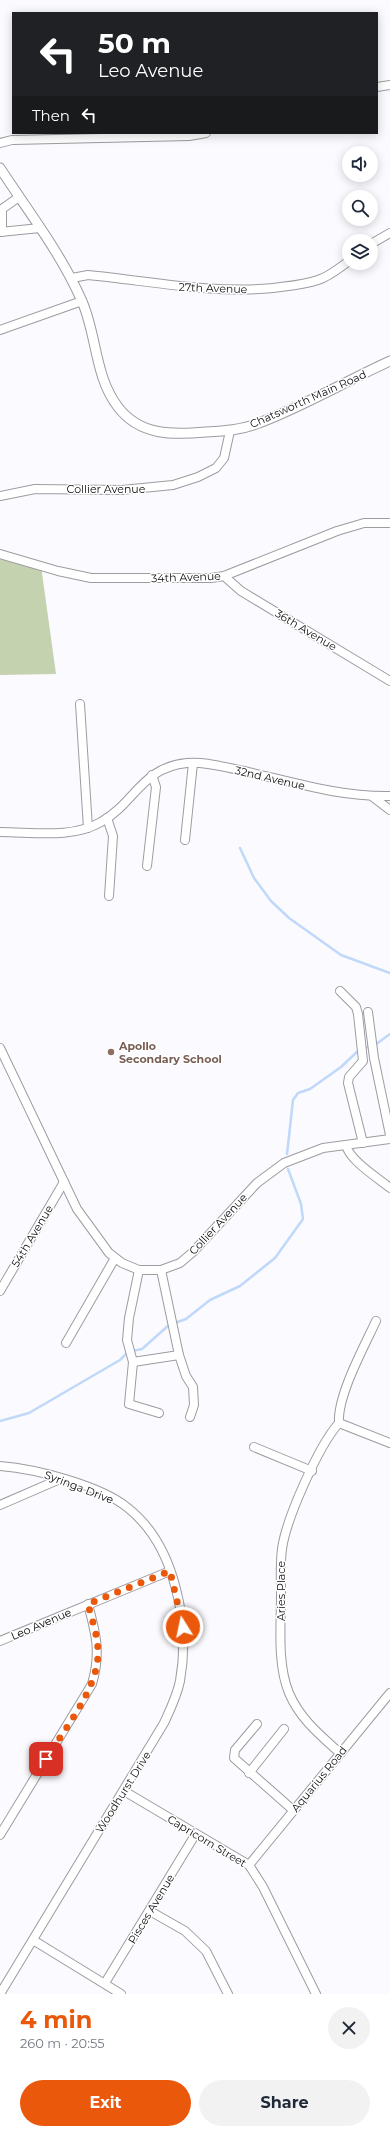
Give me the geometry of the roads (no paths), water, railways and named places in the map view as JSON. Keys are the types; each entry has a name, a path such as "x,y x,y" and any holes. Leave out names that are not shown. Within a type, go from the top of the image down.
{"street":[{"path":"378,87 390,85"},
{"path":"0,143 12,140 189,136 200,134"},
{"name":"Chatsworth Main Road","path":"0,168 72,278 90,320 104,384 118,408 142,427 164,434 230,431 258,424 390,361"},
{"path":"19,197 2,209 1,232 40,228"},
{"path":"378,240 390,233"},
{"name":"27th Avenue","path":"72,278 88,275 197,288 263,289 301,285 318,280 333,273 342,266"},
{"path":"0,330 82,301"},
{"name":"Collier Avenue","path":"0,496 35,489 122,490 173,485 198,477 216,468 224,458 230,431"},
{"name":"34th Avenue","path":"0,554 58,572 99,578 224,576 336,531 364,523 390,523"},
{"name":"36th Avenue","path":"224,576 241,590 390,681"},
{"path":"80,704 88,828"},
{"path":"185,840 193,763"},
{"name":"32nd Avenue","path":"0,832 69,832 88,828 107,818 138,786 152,775 170,767 193,763 246,772 320,790 373,797 390,796"},
{"path":"147,866 156,787 152,775"},
{"path":"373,797 390,810"},
{"path":"107,818 113,836 109,896"},
{"path":"340,991 356,1007 362,1044 362,1064 349,1077 348,1083 363,1143"},
{"path":"368,1012 371,1041 390,1135"},
{"name":"Collier Avenue","path":"0,1048 64,1182 86,1223 102,1246 115,1258 130,1267 139,1270 161,1270 180,1263 193,1252 257,1183 274,1169 307,1153 346,1145 390,1139"},
{"path":"346,1145 347,1150 354,1158 390,1188"},
{"name":"54th Avenue","path":"0,1291 3,1280 64,1182"},
{"path":"66,1343 115,1258"},
{"path":"139,1270 129,1318 127,1340 133,1362 129,1404 159,1412"},
{"path":"161,1270 174,1333 186,1376 192,1387 194,1405 190,1417"},
{"path":"376,1321 345,1392 339,1414 339,1423 390,1443"},
{"path":"133,1362 180,1355"},
{"name":"Aries Place","path":"339,1423 324,1442 292,1515 282,1549 281,1618 283,1672 290,1694 305,1720 340,1753"},
{"path":"254,1447 312,1471"},
{"name":"Syringa Drive","path":"0,1466 39,1472 107,1496 128,1508 157,1543 170,1571"},
{"path":"0,1505 60,1479"},
{"name":"Leo Avenue","path":"0,1641 170,1571"},
{"name":"Woodhurst Drive","path":"0,1994 164,1724 180,1682 183,1627 170,1571"},
{"path":"0,1836 92,1684 96,1670 98,1653 97,1637 88,1604"},
{"name":"Aquarius Road","path":"249,1865 389,1695"},
{"path":"257,1724 235,1750 235,1760 293,1810"},
{"path":"249,1773 284,1729"},
{"name":"Capricorn Street","path":"124,1791 249,1865 263,1887 316,1994"},
{"name":"Pisces Avenue","path":"105,1983 196,1835"},
{"path":"150,1910 185,1931 206,1951 228,1994"},
{"path":"33,1940 121,1994"}],"waterway":[{"path":"240,848 254,878 271,901 289,918 341,955 390,973"},
{"path":"375,1045 390,1034"},
{"path":"287,1154 293,1100 298,1093 310,1089 341,1067 359,1050 370,1046"},
{"path":"132,1351 142,1349 169,1325 186,1319 210,1300 240,1286 275,1258 303,1219 301,1204 288,1169"},
{"path":"0,1421 29,1413 120,1360 127,1353"}],"place":[{"name":"Apollo Secondary School","path":"111,1052"}]}
